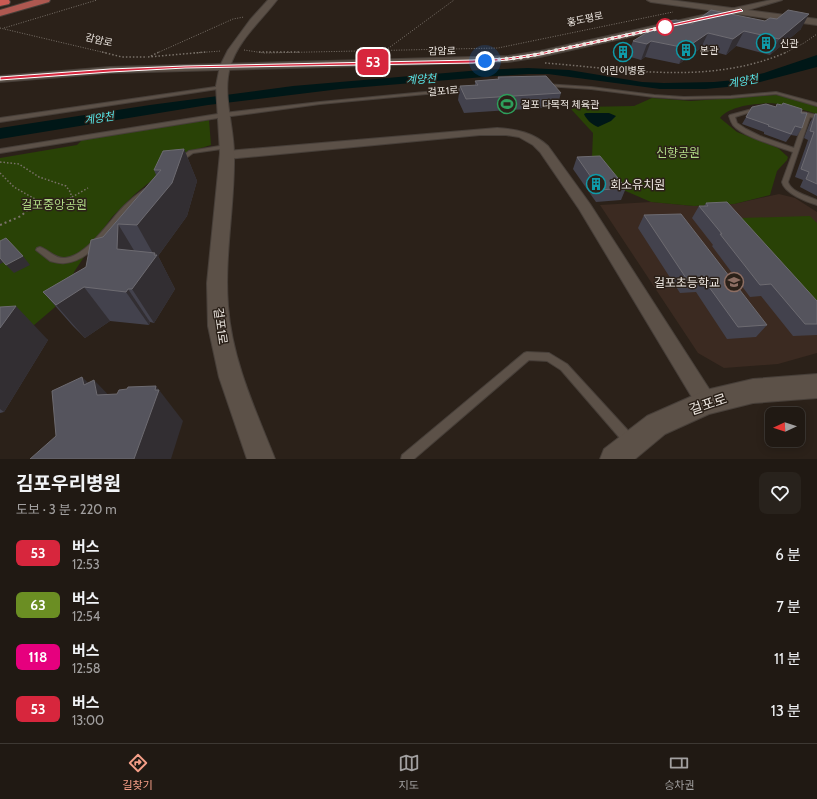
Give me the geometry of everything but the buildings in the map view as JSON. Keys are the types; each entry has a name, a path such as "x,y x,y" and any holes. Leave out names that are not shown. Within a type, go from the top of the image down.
{"main road":[{"path":"3,4 22,0"},
{"path":"3,4 33,0"},
{"path":"0,13 45,0"}],"street":[{"name":"걸포1로","path":"261,459 231,376 219,326 217,285 227,151 222,88 225,66 234,50 257,16 273,0"},
{"path":"651,0 817,21"},
{"path":"661,0 739,11"},
{"name":"감암로","path":"0,79 110,70 508,59 525,57 739,11 779,0"},
{"path":"697,6 713,12 716,16"},
{"path":"227,151 480,132 504,131 529,137 538,142 544,149 585,208 706,402"},
{"name":"걸포로","path":"623,451 656,425 706,402 753,391 817,386"}],"lane":[{"path":"537,85 580,87 684,98 782,94 817,105"},
{"path":"0,120 222,88"},
{"name":"걸포1로","path":"224,114 475,88"},
{"path":"764,108 732,116 733,120 737,126 748,132 796,151"},
{"path":"787,109 817,117"},
{"path":"0,152 224,114"},
{"path":"808,115 785,182 786,186 792,191 817,203"},
{"path":"172,167 191,152 227,151"},
{"path":"40,250 48,258 54,261 62,261 83,253 93,247 126,208 152,184"},
{"path":"406,459 527,356 549,357 564,367 623,451"}],"path":[{"path":"3,29 97,0"},
{"path":"385,51 454,0"},
{"name":"홍도평로","path":"385,51 504,48 697,6"},
{"path":"145,61 148,57 233,19 257,16"},
{"name":"감암로","path":"0,28 122,57 148,57 234,50 264,53 385,51"},
{"path":"538,63 567,64 657,74 715,73 744,67 778,56 799,46 817,34"},
{"path":"0,162 20,164 26,167 30,172 42,178 64,184 69,189 71,197 70,210"},
{"path":"0,173 3,174 10,184 31,195 35,200 34,205 23,216 0,225"},
{"path":"71,197 88,188"}],"shaded area":[{"name":"걸포초등학교","path":"779,194 795,198 817,212 817,353 778,364 724,368 698,353 600,205 651,202 694,206 734,204"}],"green space":[{"name":"신향공원","path":"776,95 801,101 817,107 817,114 784,105 769,103 740,107 725,113 720,118 737,132 778,148 788,157 777,171 770,195 734,204 694,206 651,202 614,186 592,157 593,133 571,109 584,107 634,106 652,98 691,101"},
{"name":"걸포중앙공원","path":"209,120 211,145 185,153 135,194 112,217 96,239 74,272 68,293 54,308 0,354 0,158 77,145 82,140"},
{"path":"810,216 817,223 817,305 741,218"}],"water":[{"name":"계양천","path":"817,55 817,67 749,85 705,89 660,89 548,74 496,76 340,89 208,105 0,139 0,128 150,105 293,86 481,70 528,68 569,70 642,82 714,82 734,80 764,73"},
{"path":"609,113 616,116 611,121 598,127 588,120 584,114"}],"bus line":[{"name":"53","path":"0,79 110,70 260,64 473,61 508,59 540,54 741,10"}],"place":[{"name":"신관","path":"766,43"},
{"name":"본관","path":"686,50"},
{"name":"어린이병동","path":"623,52"},
{"name":"걸포 다목적 체육관","path":"507,104"},
{"name":"회소유치원","path":"596,184"},
{"name":"걸포초등학교","path":"734,282"}],"route":[{"path":"485,61 525,57 665,27"}]}
